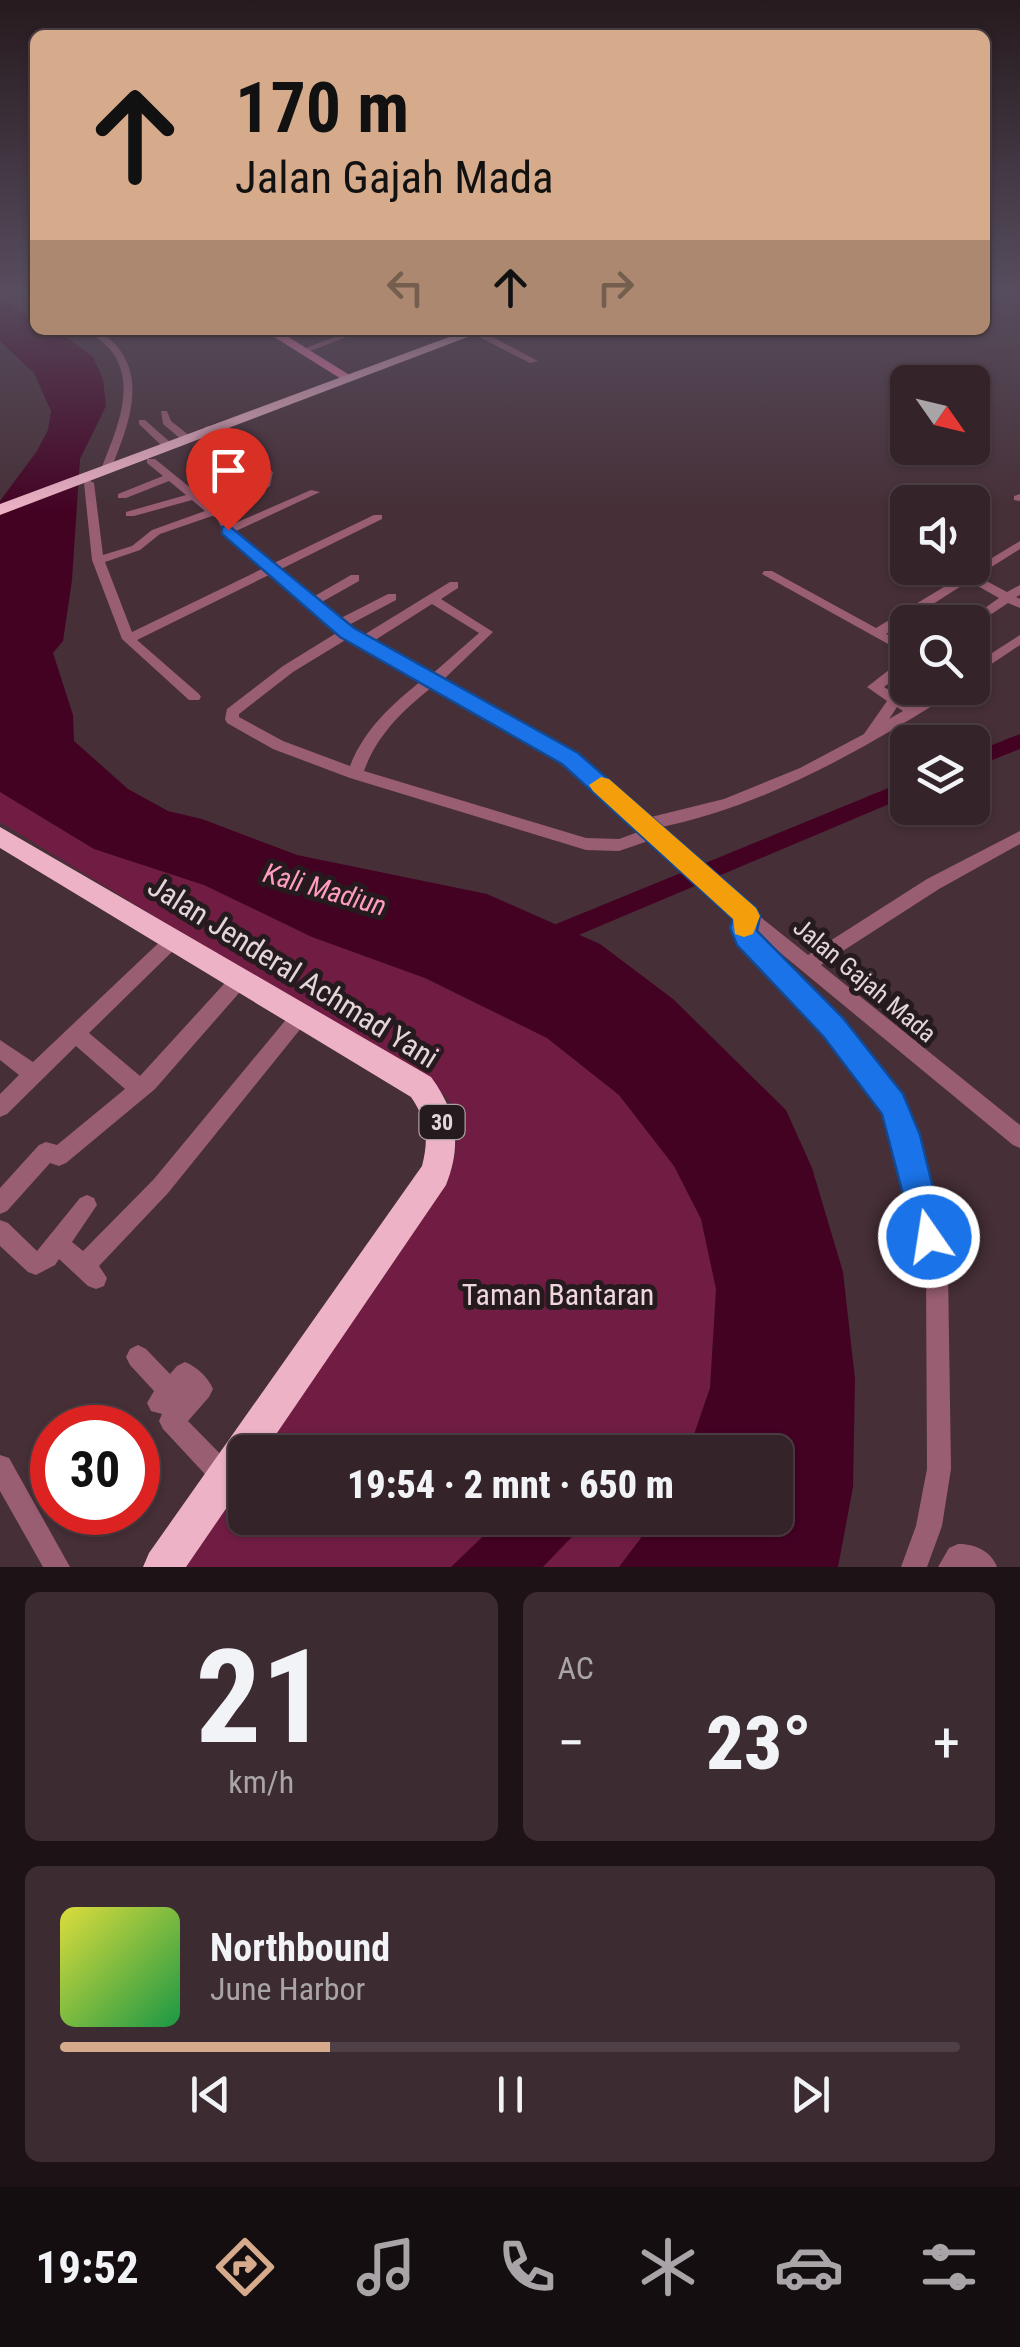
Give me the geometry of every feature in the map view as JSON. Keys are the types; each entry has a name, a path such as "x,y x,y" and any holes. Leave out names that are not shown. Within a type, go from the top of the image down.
{"highway":[{"path":"0,510 370,366"},
{"name":"Jalan Jenderal Achmad Yani","path":"0,836 421,1087 442,1122 444,1148 434,1174 163,1567"}],"main road":[{"path":"332,366 347,374"}],"street":[{"path":"127,366 122,426 98,474 98,560 128,640 194,697"},
{"path":"164,413 166,422 186,438"},
{"path":"142,422 167,445"},
{"path":"98,560 140,553 156,532 216,514 266,484 268,472 214,427"},
{"path":"151,460 216,514"},
{"path":"122,496 171,477"},
{"path":"228,530 315,492"},
{"path":"130,514 193,496"},
{"name":"Jalan Gajah Mada","path":"216,514 228,530 342,629 544,741 651,828 745,914 876,1024 1020,1138"},
{"path":"128,640 378,517"},
{"path":"990,563 1020,544"},
{"path":"768,574 890,640"},
{"path":"311,602 355,578"},
{"path":"362,642 454,585"},
{"path":"878,633 955,585"},
{"path":"986,585 1014,601"},
{"path":"990,613 1014,601 1020,588"},
{"path":"392,596 288,670 231,716 234,722 278,745 355,774 600,847 629,843 651,828 730,806 867,741 924,705"},
{"path":"355,774 364,746 377,726 487,632 432,599"},
{"path":"990,660 1020,639"},
{"path":"890,675 874,686 890,697"},
{"path":"867,741 892,705"},
{"path":"904,705 914,711"},
{"path":"808,964 933,884 1020,837"},
{"path":"745,914 746,937 833,1027 892,1104 905,1135 936,1271 940,1470 929,1526 914,1567"},
{"path":"0,1107 174,939"},
{"path":"0,1204 46,1152 58,1156 140,1088 240,979"},
{"path":"58,1243 90,1272 300,1016"},
{"path":"76,1034 140,1088"},
{"path":"0,1049 34,1075"},
{"path":"0,1231 36,1264 58,1243 87,1204"},
{"path":"138,1357 165,1397 185,1374 201,1388 171,1421 225,1478"},
{"path":"0,1467 56,1567"}],"green space":[{"name":"Taman Bantaran","path":"0,792 94,849 204,885 312,937 425,978 547,1038 619,1095 674,1166 701,1219 716,1289 710,1388 694,1435 272,1435 452,1170 461,1116 441,1091 0,822"},
{"path":"228,1499 228,1535 643,1535 619,1567 181,1567"}],"water":[{"name":"Kali Madiun","path":"27,366 97,366 106,406 80,459 72,580 63,641 53,653 73,715 74,741 128,789 168,811 202,819 297,855 487,894 600,944 673,999 786,1110 812,1168 843,1272 855,1379 853,1487 838,1567 619,1567 643,1535 793,1535 793,1435 694,1435 710,1388 716,1289 701,1219 674,1166 619,1095 547,1038 425,978 312,937 204,885 94,849 0,792 0,501 37,451 48,430 51,411 34,373"},
{"path":"484,1535 574,1535 543,1567 451,1567"}],"waterway":[{"path":"990,754 1020,741"},
{"path":"547,938 890,795"}],"slow traffic":[{"path":"601,785 747,916 744,926"}],"route":[{"path":"228,530 347,633 570,758 747,916 743,928 746,937 833,1027 892,1104 905,1135 929,1237"}]}
